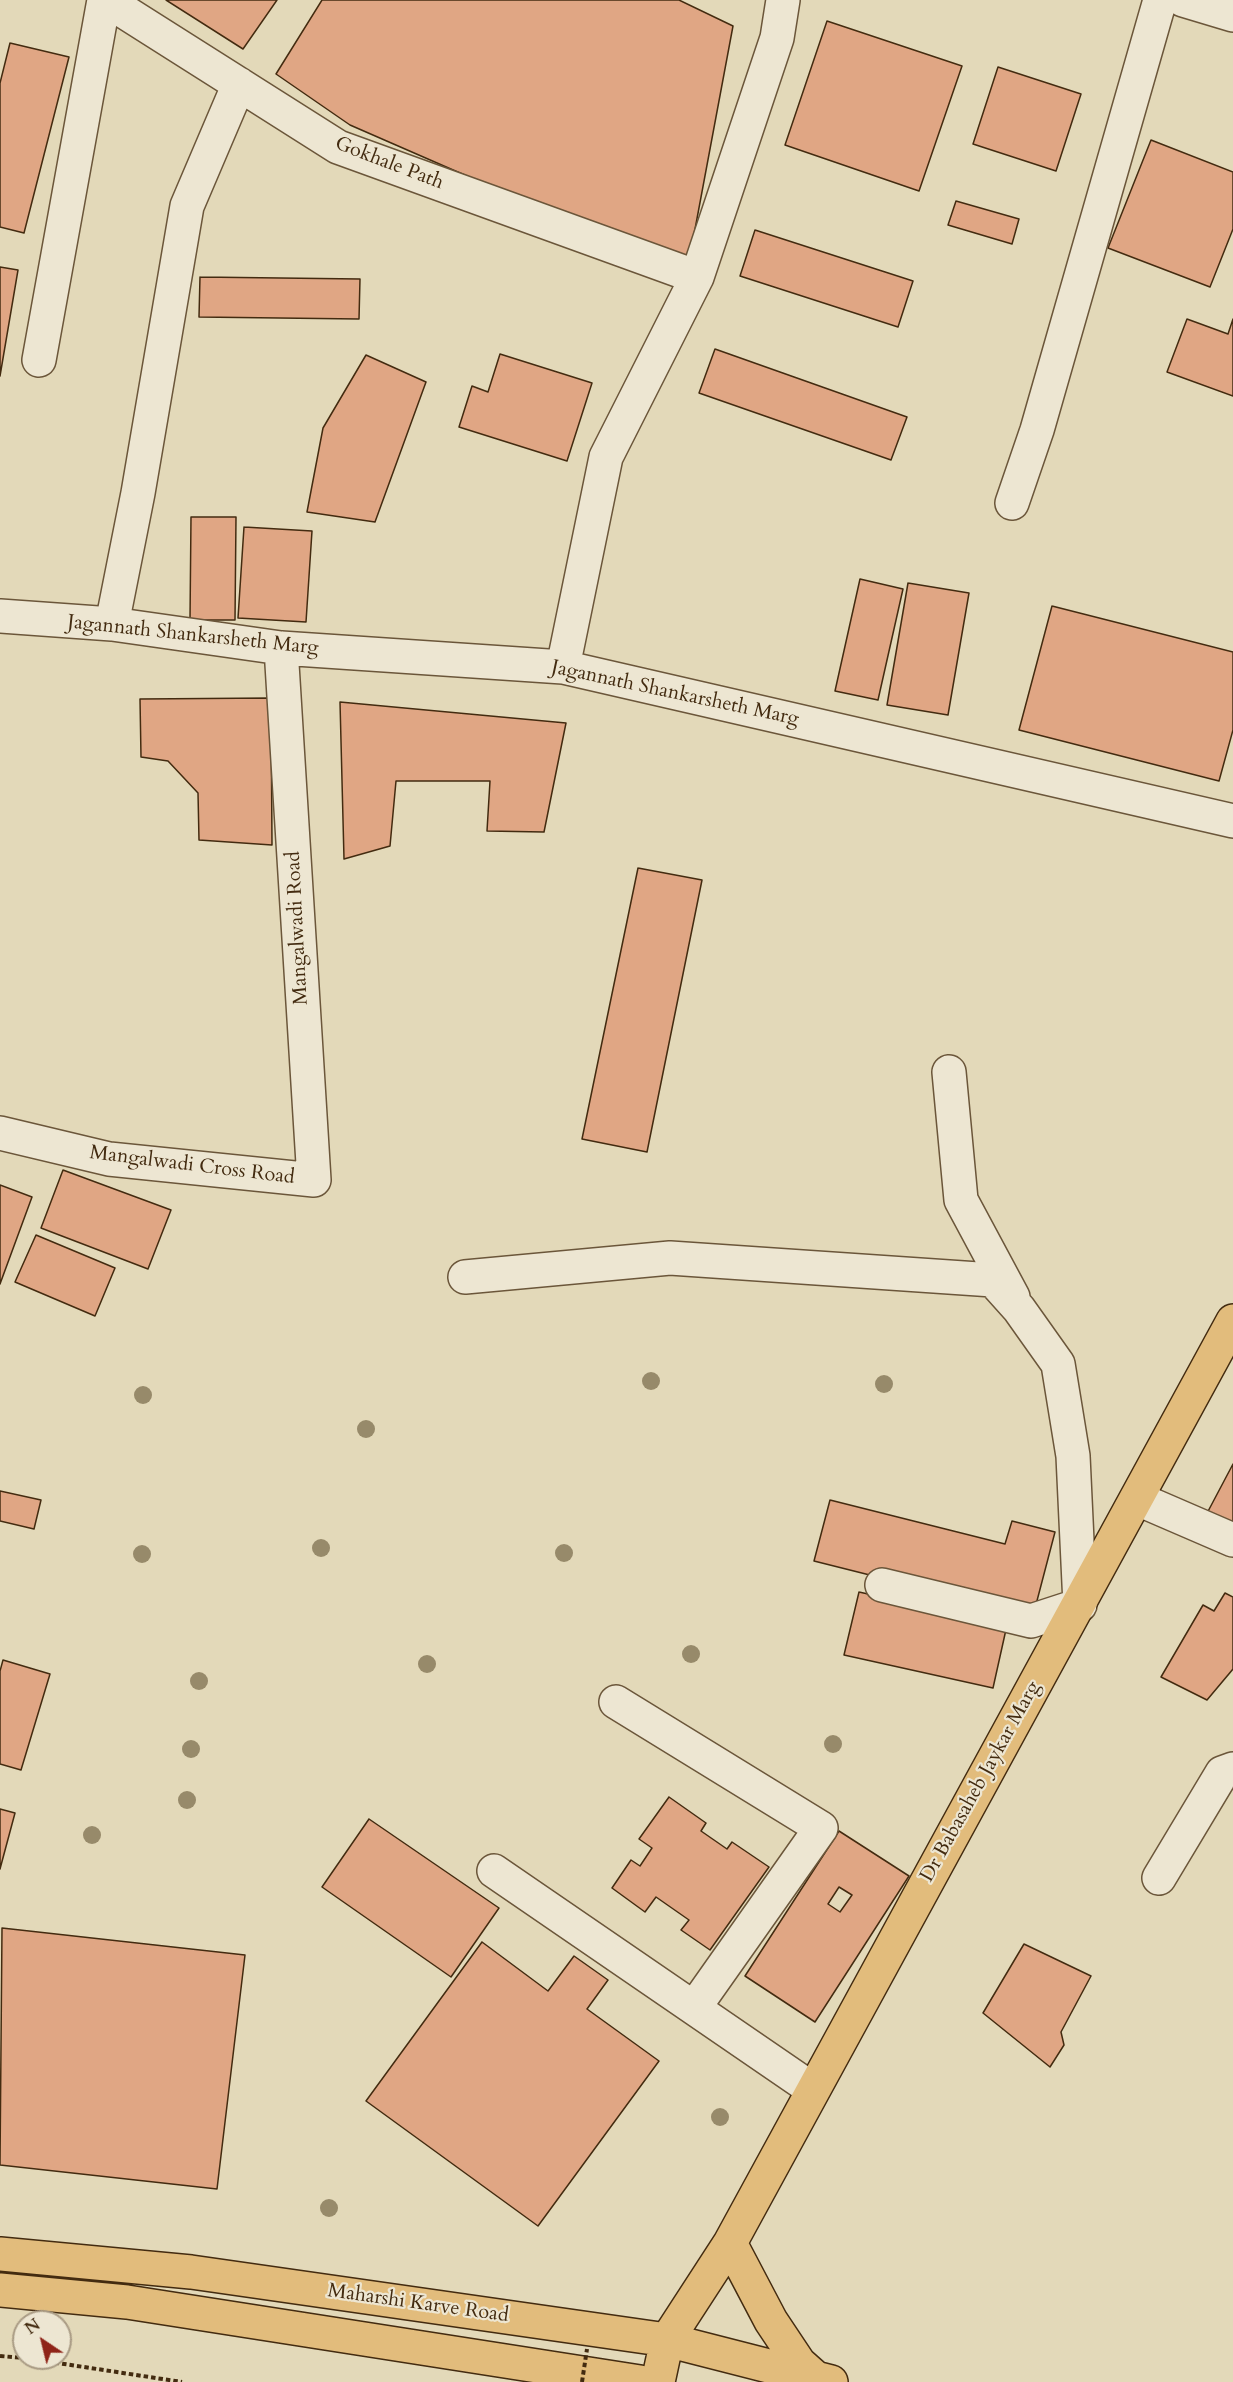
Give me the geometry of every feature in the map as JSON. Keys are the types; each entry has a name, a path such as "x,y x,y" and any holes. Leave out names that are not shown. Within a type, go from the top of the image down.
{"main road":[{"name":"Dr Babasaheb Jaykar Marg","path":"667,2340 730,2243 812,2089 1138,1499 1233,1321"},
{"path":"730,2243 771,2321 799,2362 824,2380"},
{"name":"Maharshi Karve Road","path":"0,2253 191,2272 667,2340 824,2380"},
{"path":"0,2290 127,2302 640,2382"},
{"path":"658,2382 667,2340"}],"street":[{"name":"Gokhale Path","path":"105,0 339,147 697,277"},
{"path":"39,360 105,0"},
{"path":"563,667 606,457 697,277 777,38 783,0"},
{"path":"1012,503 1037,429 1160,0"},
{"path":"1183,0 1233,15"},
{"path":"112,624 138,493 187,206 239,84"},
{"name":"Jagannath Shankarsheth Marg","path":"0,616 112,624 282,662 563,667 1233,822"},
{"name":"Mangalwadi Road","path":"282,662 314,1180"},
{"path":"949,1072 961,1200 1019,1309"},
{"name":"Mangalwadi Cross Road","path":"0,1133 109,1159 314,1180"},
{"path":"465,1278 670,1258 993,1280 1019,1309 1058,1364 1073,1456 1080,1605 1031,1621 882,1585"},
{"path":"1138,1499 1233,1540"},
{"path":"616,1702 821,1828 694,2008"},
{"path":"1159,1878 1222,1773 1233,1769"},
{"path":"494,1871 812,2089"}],"path":[{"path":"582,2382 587,2349"},
{"path":"72,2365 182,2382"}],"building":[{"path":"166,0 277,0 243,49"},
{"path":"322,0 679,0 733,26 687,272 350,125 276,74"},
{"path":"827,21 962,66 919,191 785,145"},
{"path":"10,43 69,57 24,233 0,227 0,83"},
{"path":"998,67 1081,94 1056,171 973,144"},
{"path":"1151,140 1233,172 1233,229 1210,287 1108,248"},
{"path":"956,201 1019,219 1012,244 948,225"},
{"path":"755,230 913,281 898,327 740,276"},
{"path":"0,267 18,270 0,376"},
{"path":"200,277 360,279 359,319 199,317"},
{"path":"1187,319 1228,334 1233,319 1233,396 1167,372"},
{"path":"715,349 907,417 891,460 699,393"},
{"path":"500,354 592,383 567,461 459,427 472,386 488,392"},
{"path":"366,355 426,382 375,522 307,512 323,428"},
{"path":"191,517 236,517 235,620 190,620"},
{"path":"244,527 312,531 306,622 238,618"},
{"path":"860,579 903,589 878,700 835,691"},
{"path":"908,583 969,593 948,715 887,705"},
{"path":"1052,606 1233,652 1233,730 1219,781 1019,730"},
{"path":"271,698 272,845 199,840 198,793 168,761 141,757 140,699"},
{"path":"340,702 566,723 544,832 487,831 490,781 396,781 390,846 344,859"},
{"path":"638,868 702,880 647,1152 582,1139"},
{"path":"63,1170 171,1210 148,1269 41,1228"},
{"path":"0,1185 32,1197 0,1284"},
{"path":"36,1235 115,1268 95,1316 15,1282"},
{"path":"1233,1464 1233,1532 1205,1517"},
{"path":"0,1491 41,1500 34,1529 0,1521"},
{"path":"830,1500 1005,1544 1012,1521 1055,1532 1033,1616 814,1561"},
{"path":"859,1592 1007,1625 993,1688 844,1655"},
{"path":"1225,1593 1233,1597 1233,1669 1207,1700 1161,1677 1203,1605 1214,1611"},
{"path":"3,1660 50,1674 21,1770 0,1764 0,1671"},
{"path":"669,1797 706,1823 701,1831 727,1849 732,1842 769,1867 710,1950 681,1930 689,1920 656,1897 645,1912 612,1888 631,1860 640,1866 652,1848 639,1839"},
{"path":"0,1809 15,1813 0,1869"},
{"path":"369,1819 499,1908 451,1977 322,1887"},
{"path":"839,1831 909,1876 815,2022 745,1976","holes":["839,1887 852,1895 840,1912 828,1904"]},
{"path":"2,1928 245,1955 217,2189 0,2165"},
{"path":"482,1942 548,1991 574,1956 608,1980 587,2009 659,2061 538,2226 366,2101"},
{"path":"1024,1944 1091,1976 1061,2032 1064,2045 1050,2067 983,2013"}]}
